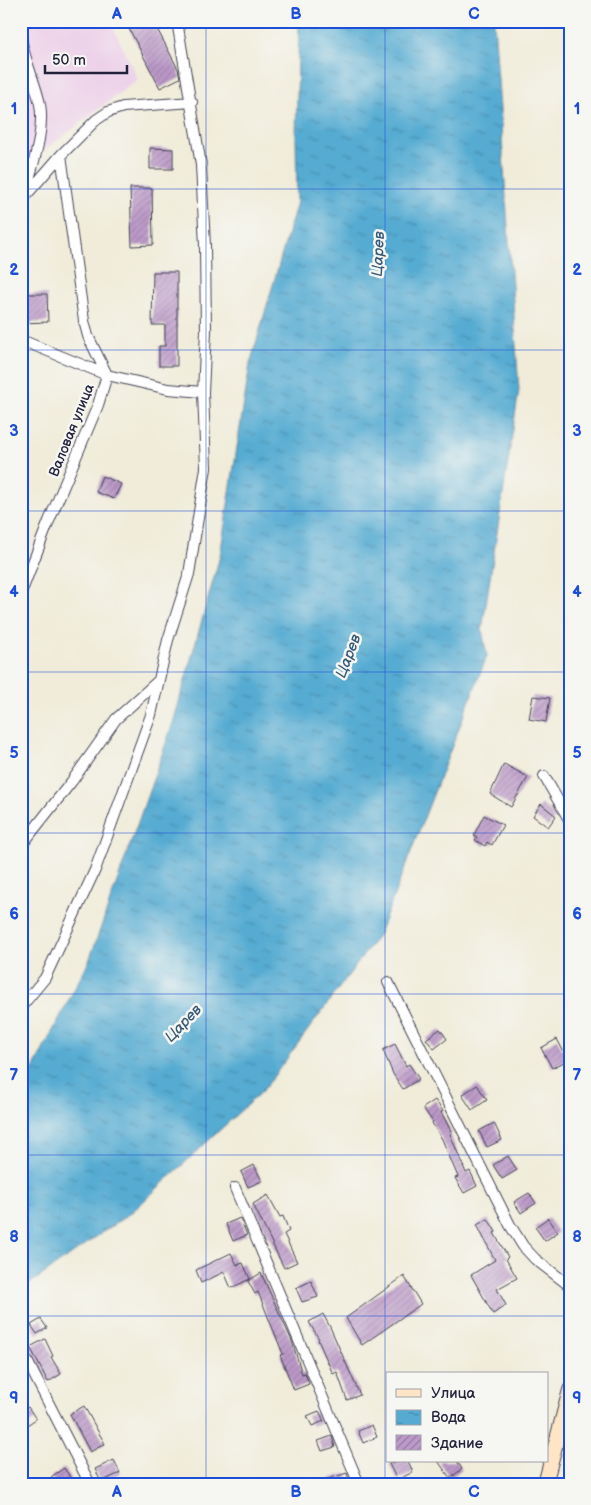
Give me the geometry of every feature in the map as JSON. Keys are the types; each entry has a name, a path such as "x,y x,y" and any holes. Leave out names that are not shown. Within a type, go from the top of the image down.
{"street":[{"path":"21,26 22,21"},
{"path":"21,1007 45,978 95,870 151,715 168,640 189,574 206,468 203,392 206,331 202,165 177,21"},
{"path":"21,37 23,50 40,102 42,125 23,199"},
{"path":"23,199 61,155 96,120 108,112 123,107 192,102"},
{"name":"Валовая улица","path":"21,593 98,405 107,375 88,336 84,321 61,155"},
{"path":"21,340 33,347 107,375 168,389 203,392"},
{"path":"21,846 72,781 116,719 158,681"},
{"path":"544,776 570,821"},
{"path":"388,982 510,1225 523,1246 535,1259 570,1286"},
{"path":"235,1188 359,1484"},
{"path":"25,1357 90,1484"},
{"path":"545,1484 570,1390"}],"shaded area":[{"path":"21,21 110,21 138,79 21,168"}],"water":[{"name":"Царев","path":"299,21 494,21 519,390 482,630 487,656 379,934 265,1088 133,1211 21,1290 21,1088 32,1071 89,961 173,723 220,556 250,364 297,202 296,136"}],"building":[{"path":"125,21 153,21 178,69 180,78 160,88"},
{"path":"150,148 173,149 173,169 150,169"},
{"path":"130,188 152,188 153,245 132,246"},
{"path":"153,272 177,272 177,366 159,366 159,346 165,346 165,325 152,325"},
{"path":"21,294 47,294 48,322 21,323"},
{"path":"102,476 121,484 114,499 96,492"},
{"path":"533,696 550,698 546,722 529,719"},
{"path":"504,764 528,777 511,807 490,794"},
{"path":"541,804 556,816 548,827 533,816"},
{"path":"484,815 503,825 492,845 487,842 485,846 475,840 477,837 474,835"},
{"path":"440,1029 447,1039 434,1049 426,1039"},
{"path":"557,1039 568,1060 552,1068 541,1048"},
{"path":"395,1044 406,1066 409,1064 419,1079 403,1089 393,1074 383,1050"},
{"path":"477,1085 487,1100 472,1110 462,1095"},
{"path":"435,1100 443,1111 441,1112 452,1133 450,1134 466,1173 470,1171 477,1186 464,1193 455,1178 458,1177 442,1139 423,1108"},
{"path":"494,1123 502,1140 487,1147 479,1131"},
{"path":"508,1156 517,1170 502,1179 493,1165"},
{"path":"254,1165 262,1181 248,1187 241,1172"},
{"path":"529,1193 536,1203 521,1213 514,1202"},
{"path":"268,1195 280,1217 283,1216 289,1231 284,1234 297,1262 284,1268 253,1204"},
{"path":"240,1218 247,1235 233,1241 226,1224"},
{"path":"548,1218 558,1232 545,1241 535,1227"},
{"path":"488,1219 517,1278 497,1289 506,1305 493,1314 471,1275 495,1260 477,1225"},
{"path":"231,1253 237,1265 243,1263 250,1279 231,1288 224,1272 201,1283 196,1270"},
{"path":"261,1273 292,1341 302,1374 305,1373 309,1384 294,1390 280,1355 283,1354 258,1292 255,1294 248,1281"},
{"path":"404,1276 421,1304 362,1345 346,1318"},
{"path":"311,1281 318,1297 302,1302 296,1288"},
{"path":"323,1314 360,1395 347,1400 337,1372 333,1374 319,1339 309,1322"},
{"path":"41,1319 47,1328 37,1334 31,1325"},
{"path":"45,1339 53,1356 51,1357 61,1374 48,1382 30,1347"},
{"path":"84,1406 105,1444 90,1452 70,1414"},
{"path":"28,1407 36,1419 21,1429 21,1411"},
{"path":"319,1411 324,1421 312,1426 307,1416"},
{"path":"372,1425 377,1437 363,1443 358,1431"},
{"path":"332,1436 335,1447 322,1451 318,1441"},
{"path":"114,1460 120,1473 101,1482 95,1469"},
{"path":"393,1462 408,1462 413,1472 397,1480 389,1464"},
{"path":"439,1462 458,1462 462,1469 450,1478"},
{"path":"64,1468 72,1480 67,1484 56,1484 51,1477"},
{"path":"347,1473 350,1484 318,1484 318,1482"}]}
